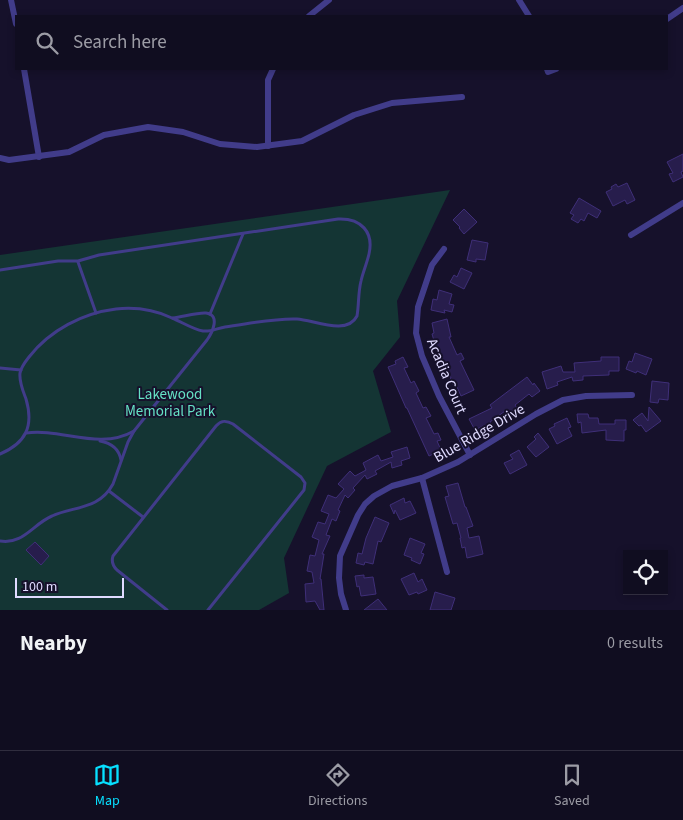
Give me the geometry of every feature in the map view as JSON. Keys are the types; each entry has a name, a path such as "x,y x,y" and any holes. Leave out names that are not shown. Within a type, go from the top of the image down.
{"street":[{"path":"11,0 15,19"},
{"path":"310,15 329,0"},
{"path":"520,0 528,15"},
{"path":"668,18 683,8"},
{"path":"24,70 39,156"},
{"path":"268,146 268,80 273,70"},
{"path":"0,158 9,160 70,152 104,135 148,127 183,132 220,144 268,146 302,141 354,115 392,103 462,97"},
{"path":"631,235 683,203"},
{"name":"Acadia Court","path":"444,249 432,265 420,300 416,333 422,356 439,396 470,455"},
{"name":"Blue Ridge Drive","path":"346,610 339,578 340,556 358,515 365,504 374,496 382,490 422,478 458,462 536,414 563,400 586,396 632,395"},
{"path":"422,478 447,572"}],"lane":[{"path":"0,270 58,261 78,261 99,255 338,219 353,221 363,226 369,236 370,247 360,282 357,316 348,325 337,326 292,319 204,331 173,318 134,308 96,313 67,325 50,335 34,351 21,370 20,378 29,410 26,432 18,443 0,454"},
{"path":"210,314 243,233"},
{"path":"78,261 96,313"},
{"path":"0,541 8,542 15,540 45,519 86,507 109,492 134,431 207,340 213,330 215,320 210,314 201,313 173,318"},
{"path":"0,368 21,370"},
{"path":"167,610 117,570 112,560 115,552 216,426 226,421 233,424 304,480 305,484 304,490 208,610"},
{"path":"94,440 128,435 134,431"},
{"path":"26,432 40,432 103,441 114,446 121,461"},
{"path":"109,492 143,517"}],"green space":[{"name":"Lakewood Memorial Park","path":"450,190 397,301 400,337 373,371 391,432 327,466 284,558 289,593 259,610 0,610 0,255"}],"building":[{"path":"683,154 683,171 681,172 683,177 673,182 669,174 673,173 667,162"},
{"path":"627,183 635,200 627,204 625,200 613,206 606,192 616,184 618,187"},
{"path":"579,198 601,211 597,218 588,213 584,221 581,219 578,223 571,219 574,215 570,213"},
{"path":"464,209 477,222 464,234 453,220"},
{"path":"472,240 488,243 485,260 476,259 476,262 467,260"},
{"path":"461,268 472,273 464,289 450,282 454,275 457,277"},
{"path":"439,290 452,294 449,304 454,305 452,312 444,310 445,313 431,310 433,299 437,300"},
{"path":"447,319 451,337 449,337 457,355 461,353 464,359 460,361 474,390 461,396 457,387 455,388 450,379 432,334 434,333 432,323"},
{"path":"635,353 652,359 646,375 626,369 629,361 632,362"},
{"path":"403,357 408,367 404,368 411,383 414,381 419,391 416,393 423,408 426,407 431,416 426,418 434,434 438,433 441,440 437,441 441,450 429,456 388,367 396,364 395,361"},
{"path":"601,357 619,357 619,371 609,371 609,375 583,376 583,380 573,381 572,377 557,382 558,385 547,389 542,372 561,366 563,372 575,372 574,363 601,361"},
{"path":"527,377 540,391 532,397 529,394 515,405 517,408 507,414 505,411 490,422 492,426 485,430 483,426 475,430 469,419 492,408 490,405"},
{"path":"652,381 669,383 668,400 659,399 658,403 650,402"},
{"path":"649,407 661,421 646,432 641,425 639,426 633,420 642,413 648,421"},
{"path":"577,414 588,414 589,418 598,418 599,424 615,424 615,420 626,420 624,441 606,440 606,430 582,433 581,422 578,423"},
{"path":"567,418 571,427 568,428 572,436 557,444 549,429 555,426 554,424"},
{"path":"538,433 549,447 536,457 527,447 536,439 534,437"},
{"path":"407,447 410,458 401,461 402,465 392,468 391,462 375,471 377,474 367,479 365,475 353,488 355,490 348,498 345,495 338,510 340,511 336,521 332,519 326,535 330,536 322,554 324,554 320,579 324,610 320,610 315,601 306,602 305,584 314,583 312,572 307,571 310,555 315,556 319,540 312,537 318,522 325,524 329,514 321,511 328,495 336,498 344,489 338,484 350,471 355,476 366,470 363,463 378,455 381,461 393,457 391,452"},
{"path":"519,450 527,465 510,474 504,463 513,459 510,455"},
{"path":"458,483 473,526 467,528 469,538 479,536 483,554 467,558 465,547 462,548 457,523 453,524 445,497 449,496 446,486"},
{"path":"404,498 405,503 410,501 416,513 400,520 395,510 394,514 390,505"},
{"path":"375,517 389,523 381,542 378,541 373,564 365,562 364,565 356,563 358,553 362,554 366,538"},
{"path":"410,538 425,544 421,553 424,554 420,564 404,555"},
{"path":"35,542 49,556 41,565 26,550"},
{"path":"414,573 418,582 422,579 427,590 409,595 401,579"},
{"path":"364,575 364,578 373,577 376,594 361,596 355,576"},
{"path":"435,592 455,598 451,610 430,610"},
{"path":"378,599 387,610 364,610"}]}
